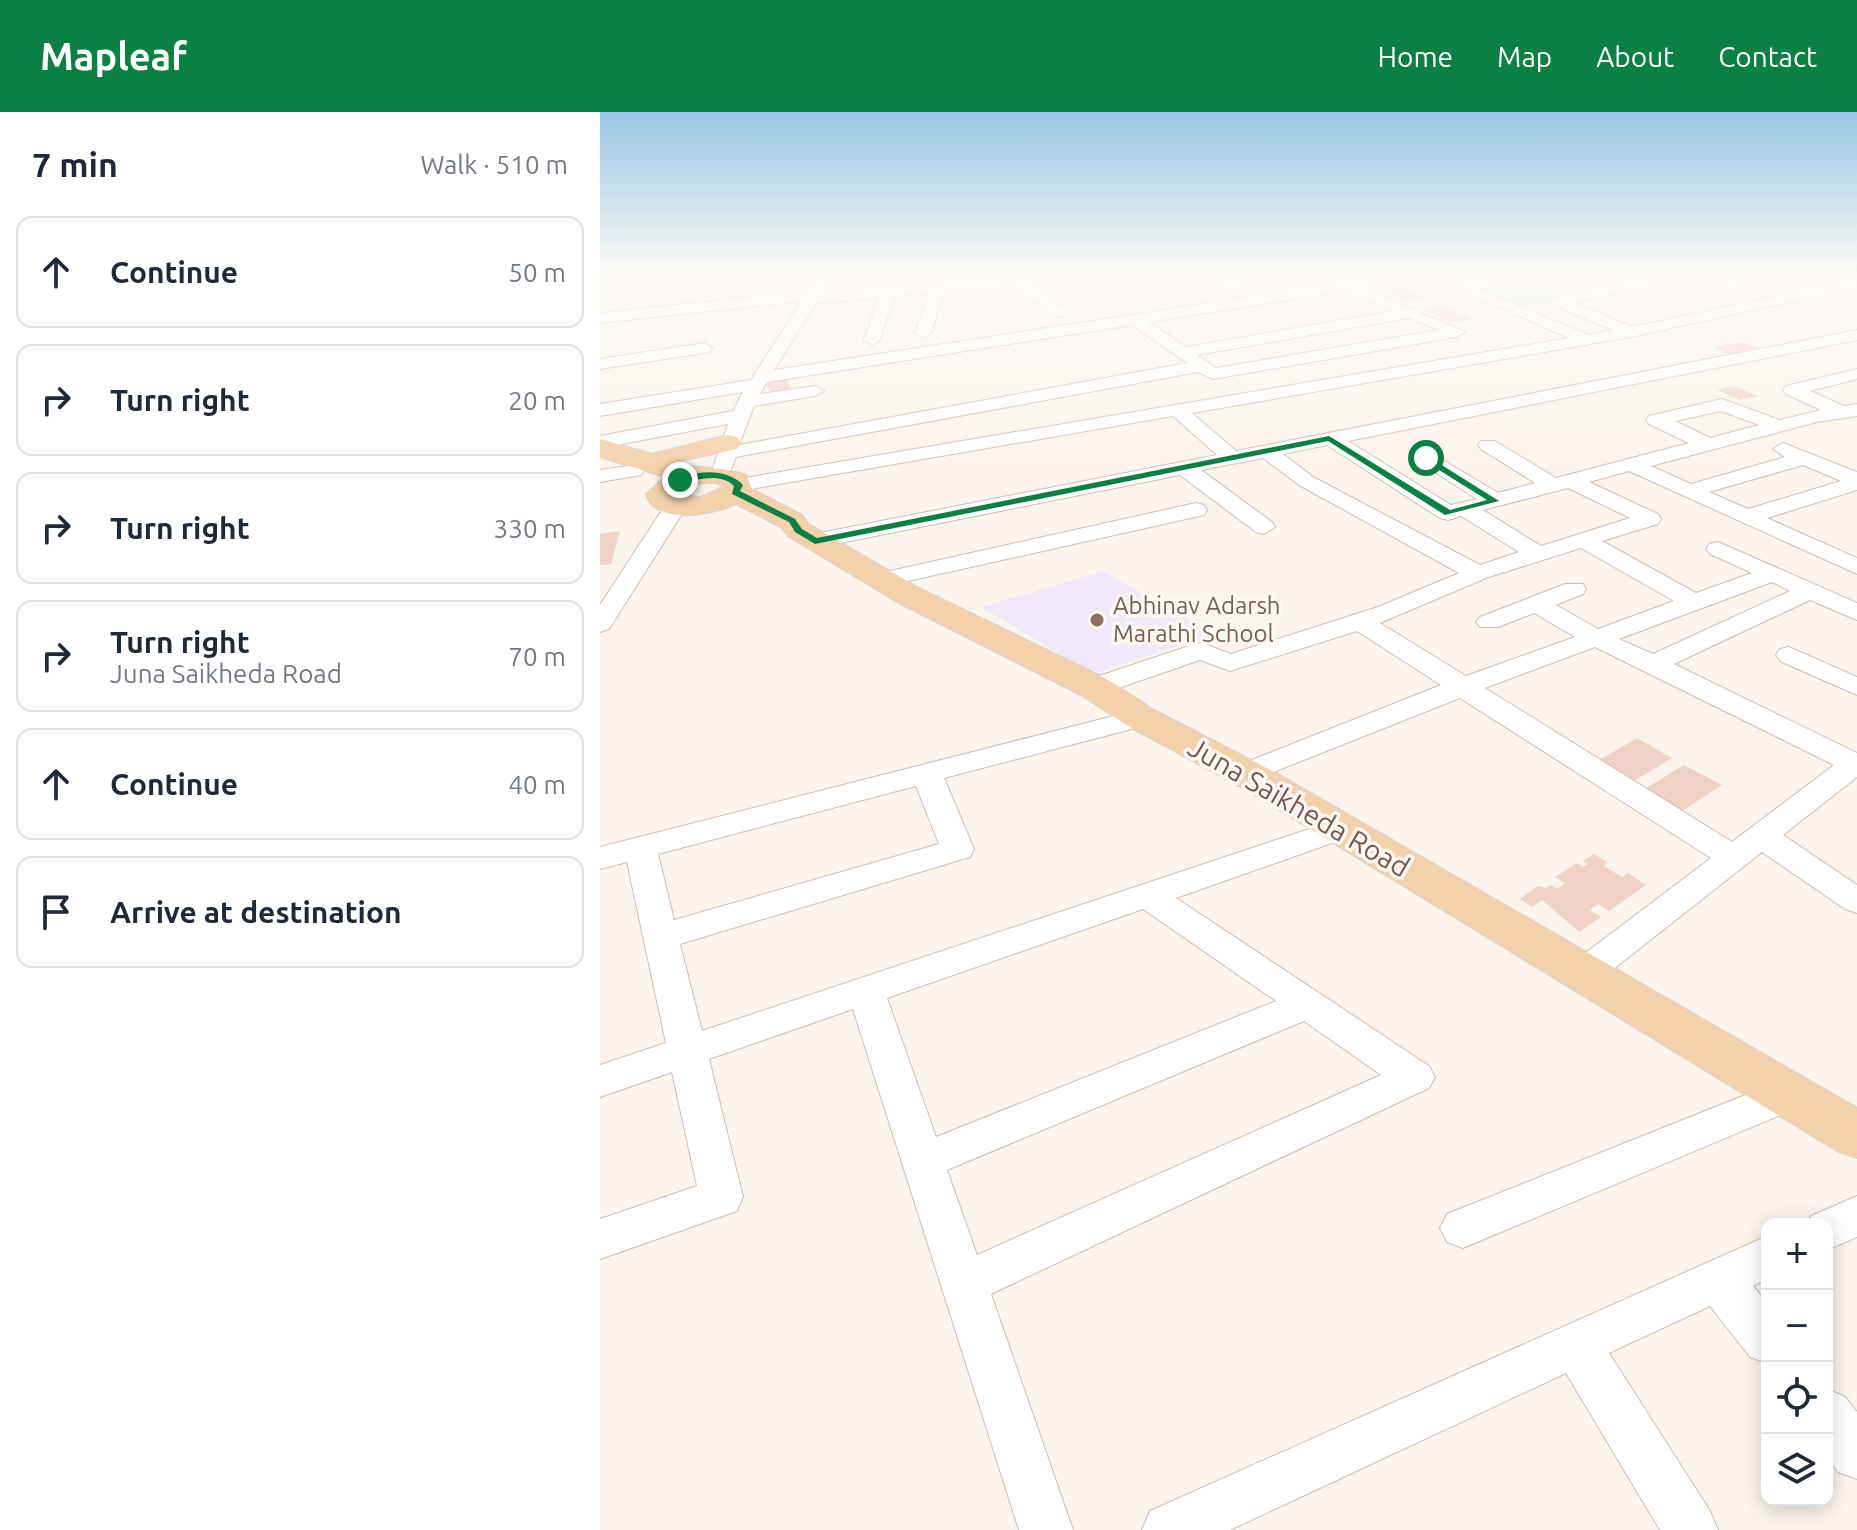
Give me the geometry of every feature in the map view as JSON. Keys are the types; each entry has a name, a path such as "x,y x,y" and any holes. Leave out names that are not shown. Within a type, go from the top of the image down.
{"main road":[{"path":"615,458 732,478 773,528 807,536"},
{"path":"615,458 691,477 732,478"},
{"path":"615,458 680,500"},
{"path":"680,500 691,477"},
{"path":"680,500 732,478"},
{"path":"659,533 732,478"},
{"name":"Juna Saikheda Road","path":"807,536 881,580 1094,687 1141,718 1245,773 1857,1135"}],"street":[{"path":"732,478 743,409 761,381 786,353 791,341"},
{"path":"600,410 1006,341"},
{"path":"1162,341 1213,374 1405,341"},
{"path":"1181,353 1249,341"},
{"path":"732,478 1176,409 1580,341"},
{"path":"1776,341 1792,347"},
{"path":"807,536 1022,500 1824,341"},
{"path":"612,367 704,348"},
{"path":"1355,350 1396,373"},
{"path":"1526,351 1554,365"},
{"path":"732,478 1201,366"},
{"path":"1158,374 1200,405"},
{"path":"1849,411 1792,390 1857,374"},
{"path":"615,458 743,409 840,387"},
{"path":"1709,445 1656,420 1722,405 1779,426"},
{"path":"1176,409 1232,458"},
{"path":"1329,438 1448,513 1816,416 1849,411"},
{"path":"1816,416 1857,432"},
{"path":"1751,435 1857,482"},
{"path":"1094,687 1201,651 1230,663 1431,597 1478,573 1650,519 1562,483 1488,445"},
{"path":"1267,451 1306,481 1478,573"},
{"path":"1426,458 1495,501"},
{"path":"1690,491 1804,458"},
{"path":"1632,465 1857,567"},
{"path":"1184,468 1264,527"},
{"path":"1747,517 1857,482"},
{"path":"600,624 680,500"},
{"path":"1022,500 1058,540"},
{"path":"1465,509 1538,554"},
{"path":"881,580 1196,510"},
{"path":"1583,540 1695,603"},
{"path":"1718,549 1857,612"},
{"path":"1245,773 1463,687 1772,574"},
{"path":"1489,622 1574,589"},
{"path":"1653,664 1810,591"},
{"path":"1538,605 1598,639 1653,664 1850,776 1762,836 1584,973"},
{"path":"1360,622 1734,858"},
{"path":"1789,655 1857,687"},
{"path":"600,858 1141,718"},
{"path":"660,937 958,849 927,774"},
{"path":"600,1081 1341,829"},
{"path":"1762,836 1857,901"},
{"path":"600,1239 721,1197 640,848"},
{"path":"964,1284 1415,1077 1147,895"},
{"path":"866,991 1046,1530"},
{"path":"923,1161 1307,1004"},
{"path":"1463,1228 1788,1094"},
{"path":"1833,1227 1857,1216"},
{"path":"1169,1530 1761,1260"},
{"path":"1718,1280 1761,1333"},
{"path":"1576,1345 1691,1530"},
{"path":"1833,1423 1857,1453"}],"shaded area":[{"name":"Abhinav Adarsh Marathi School","path":"1103,571 1215,634 1093,674 981,607"}],"building":[{"path":"1741,342 1757,348 1729,354 1714,347"},
{"path":"787,379 792,391 771,394 766,382"},
{"path":"1734,386 1758,396 1740,400 1717,390"},
{"path":"620,531 611,564 600,565 600,534"},
{"path":"1637,738 1672,758 1629,784 1596,762"},
{"path":"1684,765 1722,785 1679,813 1643,790"},
{"path":"1594,854 1607,862 1604,866 1622,877 1628,873 1646,885 1609,911 1598,904 1590,910 1601,917 1579,932 1542,900 1532,907 1520,899 1538,886 1545,888 1551,885 1557,889 1565,883 1555,877 1577,863 1583,867 1588,864 1583,861"}],"place":[{"name":"Abhinav Adarsh Marathi School","path":"1097,620"}],"route":[{"path":"680,480 712,475 730,477 739,485 735,492 792,521 798,530 815,541 1329,438 1448,513 1495,501 1426,458"}]}
